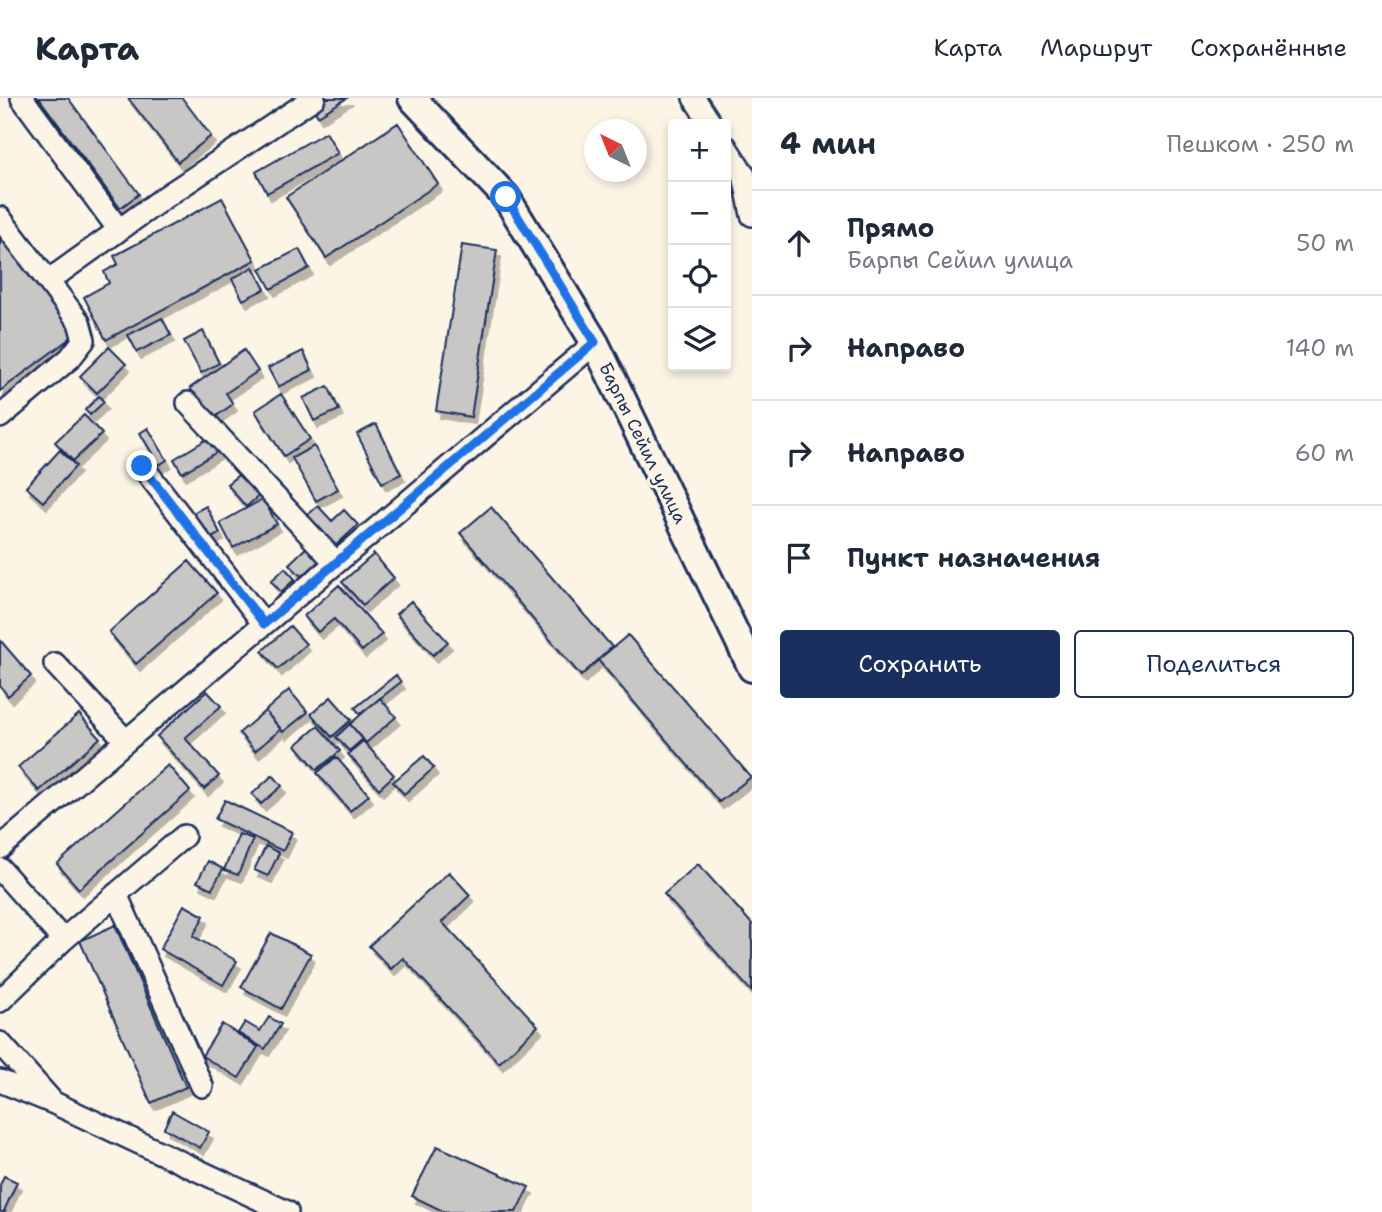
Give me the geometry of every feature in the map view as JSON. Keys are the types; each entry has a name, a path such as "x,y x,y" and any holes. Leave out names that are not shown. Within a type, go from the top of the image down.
{"main road":[{"name":"Барпы Сейил улица","path":"412,98 506,197 595,342 752,668"}],"street":[{"path":"22,98 119,230"},
{"path":"48,281 164,197 314,98"},
{"path":"694,98 708,119"},
{"path":"731,155 744,175 752,215"},
{"path":"0,218 79,322 84,340 70,358 0,417"},
{"path":"0,849 595,342"},
{"path":"188,402 336,563"},
{"path":"142,466 264,624"},
{"path":"55,664 127,741"},
{"path":"0,1001 62,940 184,836"},
{"path":"0,869 62,940"},
{"path":"116,894 202,1086"},
{"path":"0,1043 54,1103"},
{"path":"0,1081 54,1103 287,1212"}],"building":[{"path":"39,98 68,98 139,194 120,208"},
{"path":"128,98 182,98 211,136 178,162"},
{"path":"307,98 347,98 318,116"},
{"path":"398,123 438,184 326,258 286,197"},
{"path":"326,132 338,153 267,193 256,172"},
{"path":"222,198 255,260 106,340 84,297 109,283 104,272 118,264 114,256"},
{"path":"0,232 77,333 0,391"},
{"path":"462,245 497,250 471,417 436,411"},
{"path":"299,249 309,268 271,289 260,269"},
{"path":"253,267 265,289 243,300 232,279"},
{"path":"162,318 171,335 137,352 128,335"},
{"path":"203,331 219,363 201,373 184,341"},
{"path":"109,347 126,364 97,393 80,376"},
{"path":"244,350 258,371 226,393 233,404 212,419 190,388"},
{"path":"303,351 312,370 278,387 268,368"},
{"path":"328,386 339,410 314,421 303,398"},
{"path":"281,394 310,439 284,456 255,411"},
{"path":"99,396 104,402 90,415 85,410"},
{"path":"84,415 102,434 73,461 55,442"},
{"path":"376,424 401,474 382,483 357,434"},
{"path":"148,428 167,460 159,465 140,433"},
{"path":"209,438 217,452 182,473 174,459"},
{"path":"314,446 338,489 316,501 292,458"},
{"path":"60,450 76,466 43,502 26,487"},
{"path":"245,470 263,492 246,507 227,484"},
{"path":"263,499 277,524 233,548 220,523"},
{"path":"206,506 220,533 208,540 193,513"},
{"path":"318,506 332,521 344,510 358,525 332,549 304,518"},
{"path":"491,507 612,647 581,676 460,533"},
{"path":"310,544 323,557 302,577 289,564"},
{"path":"374,554 394,578 363,605 342,582"},
{"path":"189,561 217,593 136,664 109,632"},
{"path":"285,568 295,579 281,592 271,581"},
{"path":"339,585 382,634 362,651 334,619 318,632 304,616"},
{"path":"411,601 448,642 433,655 396,614"},
{"path":"290,626 306,644 278,669 262,651"},
{"path":"628,635 751,777 719,802 598,660"},
{"path":"0,640 31,676 8,696 0,686"},
{"path":"396,675 401,682 360,714 355,708"},
{"path":"289,690 308,712 283,732 265,711"},
{"path":"207,691 221,706 185,738 219,776 204,789 157,736"},
{"path":"331,697 351,720 332,737 311,714"},
{"path":"380,698 396,717 366,743 350,724"},
{"path":"265,711 281,729 255,751 239,733"},
{"path":"79,714 100,738 39,791 18,767"},
{"path":"350,724 363,739 349,751 336,737"},
{"path":"318,726 340,751 317,770 296,745"},
{"path":"363,741 394,775 379,789 348,754"},
{"path":"424,756 434,768 404,794 393,782"},
{"path":"336,757 369,795 350,811 317,773"},
{"path":"168,765 190,791 79,889 57,864"},
{"path":"273,775 282,786 261,804 252,794"},
{"path":"225,800 292,832 283,851 215,819"},
{"path":"239,834 253,839 238,875 224,870"},
{"path":"266,846 279,853 268,876 254,870"},
{"path":"208,861 223,869 212,889 197,882"},
{"path":"698,864 752,924 752,992 664,894"},
{"path":"449,872 470,895 442,922 538,1026 499,1063 403,958 391,969 369,946"},
{"path":"184,905 204,916 193,936 237,961 223,985 160,949"},
{"path":"115,925 186,1087 151,1103 80,941"},
{"path":"271,933 311,954 281,1009 241,987"},
{"path":"269,1017 281,1024 265,1049 238,1033 245,1022 260,1031"},
{"path":"222,1024 258,1047 239,1078 202,1056"},
{"path":"172,1111 209,1132 200,1148 164,1128"},
{"path":"437,1146 529,1187 516,1212 445,1212 412,1196"},
{"path":"4,1176 17,1182 4,1211 6,1212 0,1212 0,1185"}],"route":[{"path":"142,466 264,624 595,342 506,197"}]}
